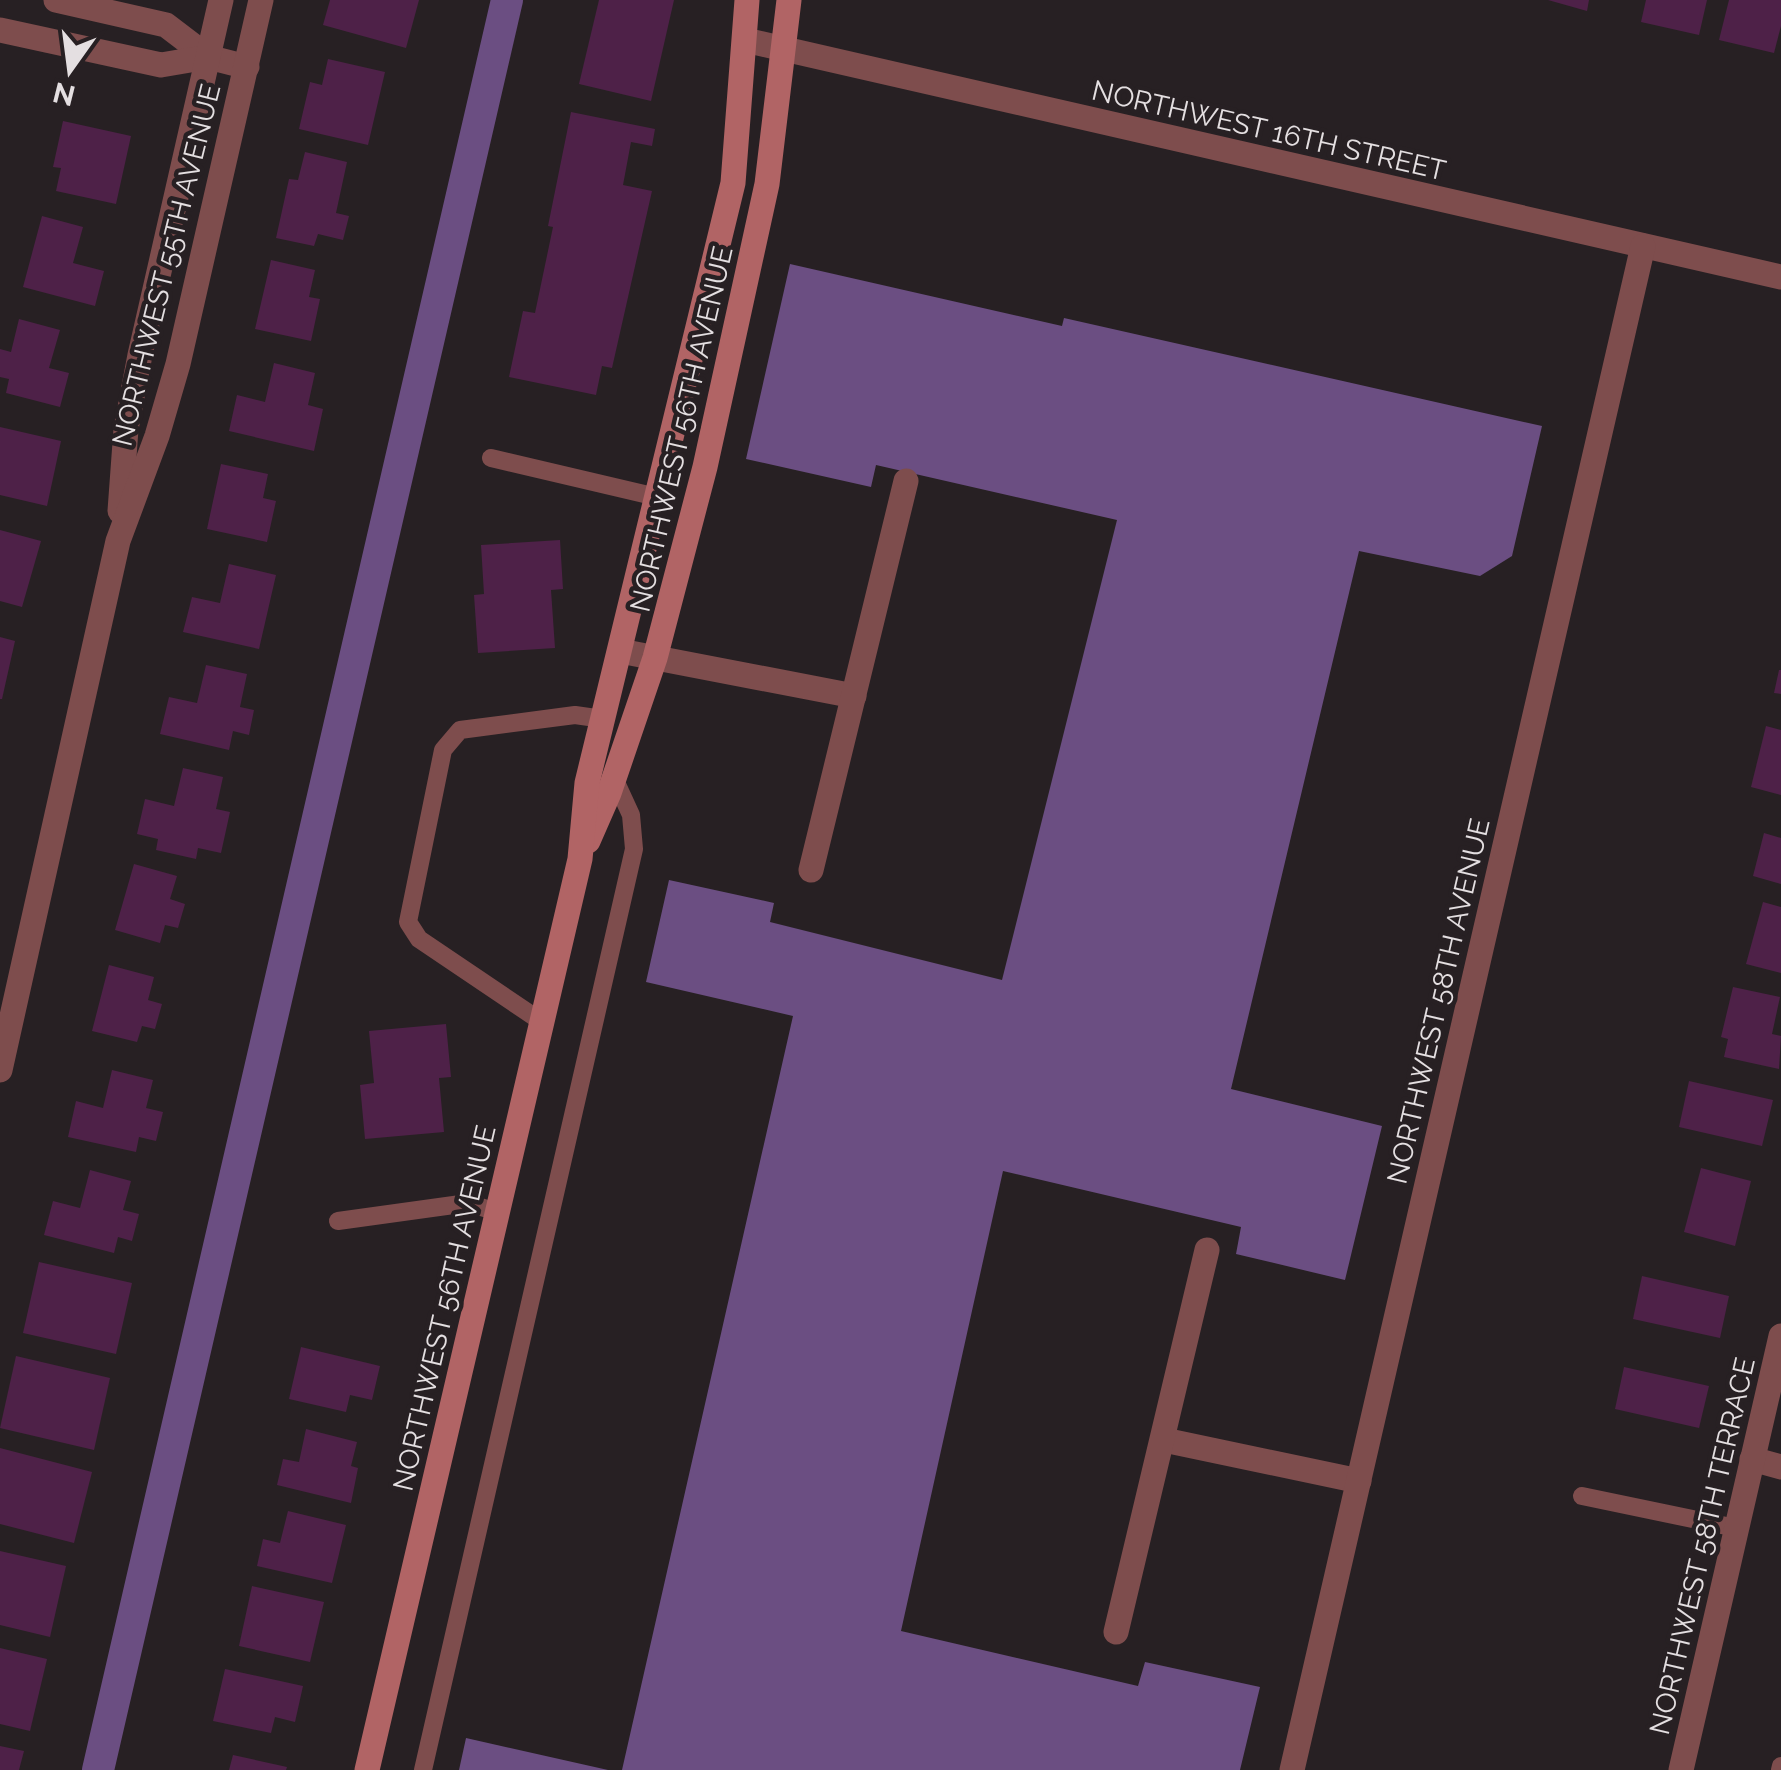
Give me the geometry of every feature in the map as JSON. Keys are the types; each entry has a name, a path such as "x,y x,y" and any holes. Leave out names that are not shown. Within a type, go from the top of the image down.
{"street":[{"path":"56,0 166,24 208,57 246,67"},
{"name":"NORTHWEST 55TH AVENUE","path":"118,541 126,428 222,0"},
{"name":"NORTHWEST 55TH AVENUE","path":"0,1070 118,541 157,436 178,364 262,0"},
{"name":"NORTHWEST 56TH AVENUE","path":"367,1770 580,859 587,784 733,183 747,0"},
{"name":"NORTHWEST 56TH AVENUE","path":"580,859 614,778 680,572 756,246 789,0"},
{"path":"0,30 161,65 208,57"},
{"name":"NORTHWEST 16TH STREET","path":"745,40 1781,278"},
{"name":"NORTHWEST 58TH AVENUE","path":"1292,1770 1643,246"},
{"path":"812,870 906,481"},
{"path":"620,651 854,696"},
{"path":"1116,1632 1207,1250"},
{"name":"NORTHWEST 58TH TERRACE","path":"1680,1770 1781,1336"},
{"path":"1164,1440 1359,1481"},
{"path":"1752,1460 1781,1467"}],"lane":[{"path":"491,458 657,498"},
{"path":"542,1022 419,939 408,922 443,750 460,730 575,716 603,719"},
{"path":"423,1770 634,850 631,814 614,778"},
{"path":"338,1222 468,1203 497,1212"},
{"path":"1582,1496 1736,1528"}],"shaded area":[{"path":"790,264 1062,326 1064,318 1542,426 1512,556 1480,576 1359,551 1231,1089 1382,1126 1345,1280 1236,1254 1241,1227 1003,1171 901,1631 1138,1686 1145,1662 1260,1687 1240,1770 622,1770 793,1016 646,982 669,880 774,903 770,922 1002,980 1117,520 876,465 871,487 746,459"},
{"path":"466,1738 608,1770 459,1770"}],"building":[{"path":"330,0 419,0 406,48 323,25"},
{"path":"599,0 674,0 651,101 579,84"},
{"path":"1548,0 1589,0 1587,11"},
{"path":"1646,0 1707,0 1699,35 1641,22"},
{"path":"1729,0 1781,0 1781,26 1774,53 1719,40"},
{"path":"328,59 385,72 368,145 299,129 310,82 322,85"},
{"path":"571,112 655,129 652,146 631,142 623,185 652,191 612,368 602,366 596,395 509,377 523,311 535,313"},
{"path":"63,121 131,136 116,204 56,191 61,168 53,167"},
{"path":"305,152 347,162 336,213 349,216 343,240 318,234 314,246 276,238 289,179 298,180"},
{"path":"42,216 83,227 73,263 104,271 95,306 23,287"},
{"path":"271,260 315,270 309,297 320,299 311,341 255,329"},
{"path":"19,319 60,330 49,368 69,373 60,407 6,393 9,379 0,377 0,349 11,352"},
{"path":"274,363 315,373 308,405 323,409 314,451 229,431 237,395 265,402"},
{"path":"0,427 61,441 47,506 0,495"},
{"path":"221,464 268,474 263,498 276,501 267,542 207,529"},
{"path":"0,530 41,541 22,607 0,601"},
{"path":"560,540 563,589 551,590 555,648 478,653 474,595 484,594 481,545"},
{"path":"229,564 276,575 259,649 183,632 192,597 220,603"},
{"path":"0,637 15,641 2,699 0,699"},
{"path":"206,665 247,674 240,707 254,710 249,735 233,731 229,750 160,734 169,697 197,703"},
{"path":"1781,670 1781,694 1774,693"},
{"path":"1766,726 1781,730 1781,795 1751,787"},
{"path":"183,768 223,777 216,809 230,812 221,853 198,848 196,859 156,850 158,839 137,834 145,799 174,806"},
{"path":"1764,833 1781,838 1781,884 1753,876"},
{"path":"134,864 177,876 170,899 185,904 178,928 165,925 160,943 115,930"},
{"path":"1763,902 1781,907 1781,973 1746,964"},
{"path":"109,965 154,977 148,1000 162,1004 155,1029 142,1026 137,1042 92,1031"},
{"path":"1733,987 1780,997 1772,1034 1781,1036 1779,1069 1724,1057 1728,1039 1721,1037"},
{"path":"446,1024 451,1077 439,1078 444,1132 365,1139 360,1085 374,1083 369,1031"},
{"path":"112,1070 153,1080 146,1108 163,1112 156,1141 139,1137 136,1152 68,1137 76,1101 103,1108"},
{"path":"1689,1081 1773,1100 1762,1146 1679,1127"},
{"path":"1701,1168 1751,1181 1735,1246 1684,1232"},
{"path":"90,1170 131,1181 123,1210 139,1214 132,1241 118,1237 114,1253 44,1235 53,1201 80,1208"},
{"path":"39,1262 132,1283 116,1354 23,1333"},
{"path":"1642,1276 1729,1296 1720,1338 1633,1319"},
{"path":"301,1347 380,1366 372,1400 350,1395 346,1412 289,1399"},
{"path":"16,1356 110,1378 94,1450 0,1428"},
{"path":"1624,1367 1709,1386 1699,1428 1615,1409"},
{"path":"306,1429 357,1442 351,1466 358,1468 351,1503 277,1485 283,1459 299,1462"},
{"path":"0,1448 92,1472 74,1543 0,1524"},
{"path":"288,1511 346,1525 332,1583 257,1566 263,1539 280,1543"},
{"path":"0,1551 66,1566 50,1637 0,1625"},
{"path":"252,1586 324,1602 310,1662 239,1646"},
{"path":"0,1648 47,1659 30,1731 0,1724"},
{"path":"225,1669 303,1686 295,1722 275,1717 271,1733 213,1721"},
{"path":"0,1746 24,1751 19,1770 0,1770"},
{"path":"233,1755 287,1767 229,1770"}],"waterway":[{"path":"98,1770 507,0"}]}
